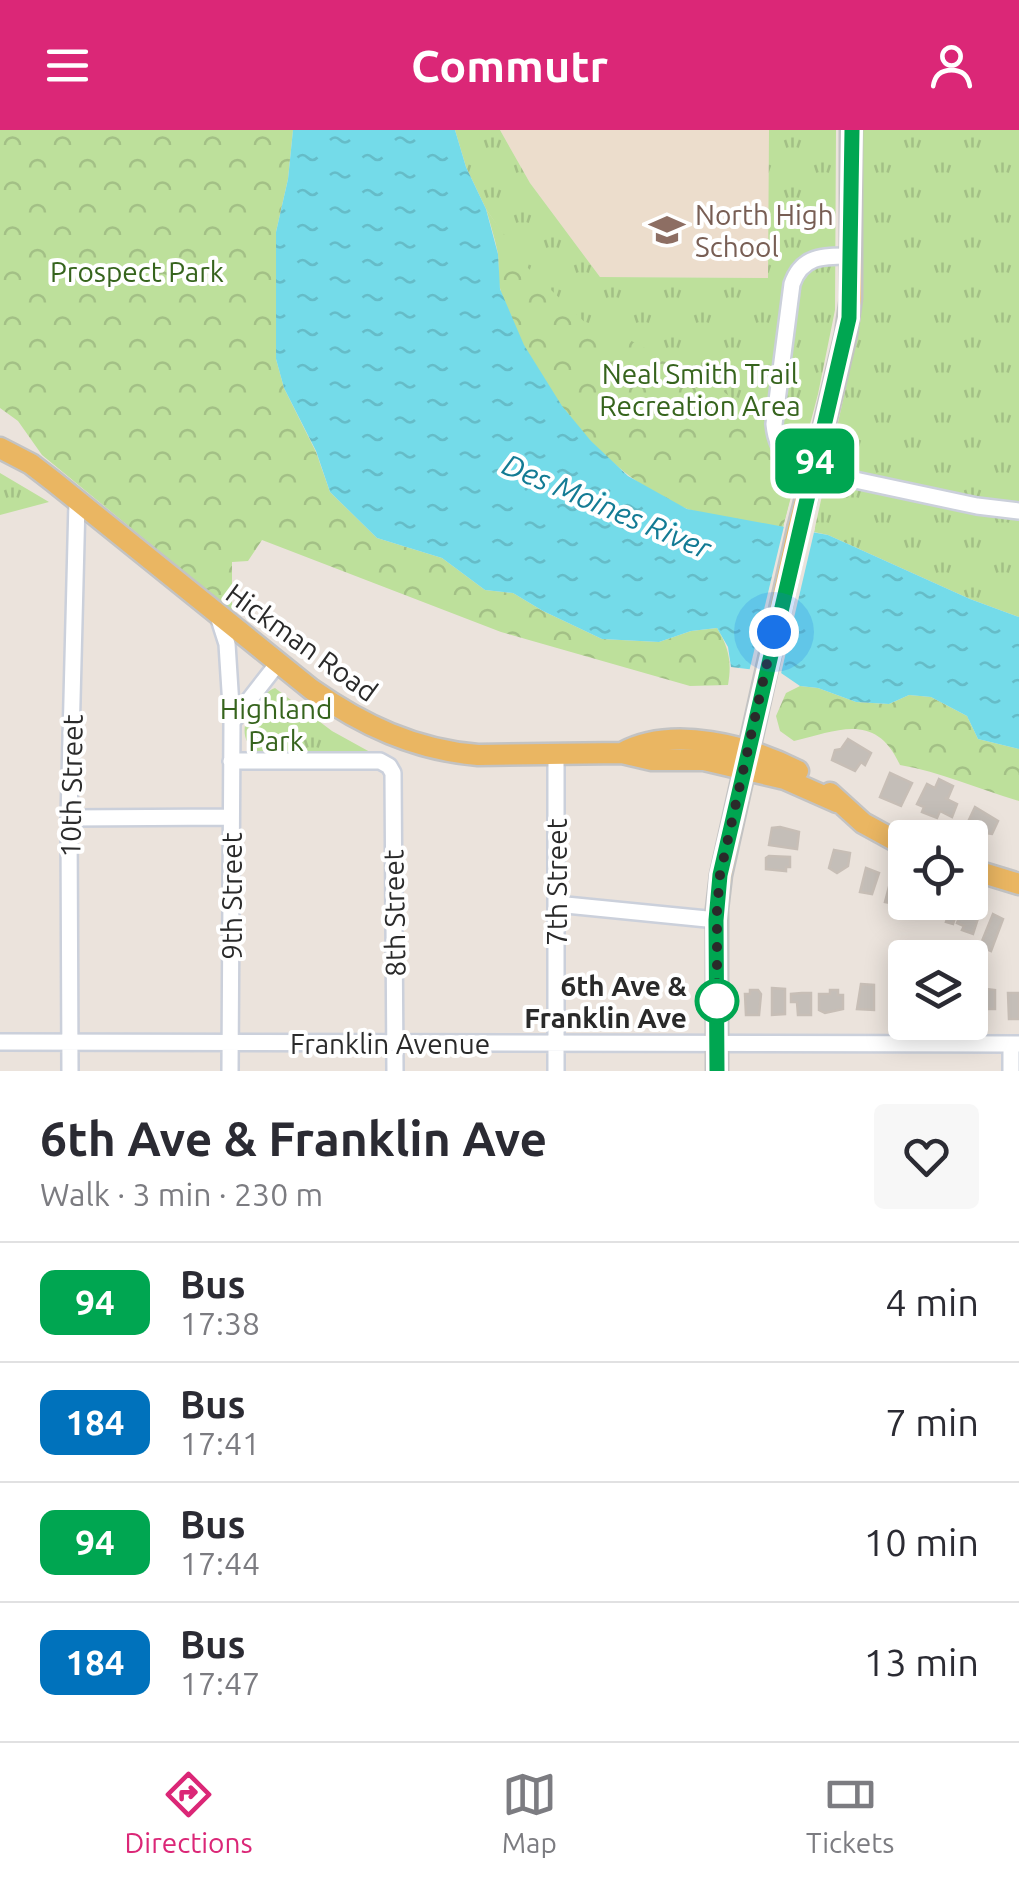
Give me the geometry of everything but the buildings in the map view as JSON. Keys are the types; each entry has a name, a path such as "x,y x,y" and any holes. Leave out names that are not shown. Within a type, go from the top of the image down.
{"main road":[{"path":"717,1071 716,920 720,875 849,318 852,130"},
{"name":"Hickman Road","path":"0,448 31,464 344,713 388,734 454,753 622,753 652,760 746,759 837,802 888,837"},
{"path":"988,875 1019,884"}],"street":[{"path":"851,256 812,258 802,264 792,284 774,424 776,440 786,456 803,468 827,474 977,506 1019,511"},
{"name":"10th Street","path":"70,1071 69,818 76,502"},
{"name":"9th Street","path":"218,616 227,644 232,722 230,1071"},
{"path":"232,722 278,663"},
{"name":"7th Street","path":"556,754 556,1071"},
{"name":"8th Street","path":"231,762 380,760 389,766 396,1071"},
{"path":"69,818 231,818"},
{"path":"556,904 716,920"},
{"name":"Franklin Avenue","path":"0,1042 1015,1044"},
{"path":"1011,1071 1015,1044"}],"shaded area":[{"name":"North High School","path":"500,130 769,130 769,278 600,277 530,183"}],"green space":[{"name":"Prospect Park","path":"0,130 293,130 288,179 276,232 276,359 284,388 316,452 330,492 377,538 442,558 485,590 513,593 602,639 659,642 691,631 717,628 729,655 728,685 690,686 501,632 262,540 248,561 232,562 232,611 42,455 18,421 0,408"},
{"name":"Neal Smith Trail Recreation Area","path":"455,130 500,130 530,183 600,277 768,278 769,130 836,130 835,310 818,394 783,527 687,509 486,209 466,167"},
{"path":"863,130 1019,130 1019,617 814,532 861,318"},
{"path":"486,209 528,268 595,332 624,337 711,383 766,422 775,457 796,475 783,527 685,508 654,493 597,447 548,389 513,324 500,287 498,254"},
{"path":"0,473 49,502 0,515"},
{"path":"800,686 818,688 856,702 889,704 909,695 931,697 967,716 978,739 1019,749 1019,801 900,765 880,737 868,731 841,730 794,741 780,731 776,716 786,693"},
{"name":"Highland Park","path":"275,688 332,731 370,752 262,753 252,747 246,740 246,720 258,701"}],"water":[{"name":"Des Moines River","path":"293,130 455,130 466,167 486,209 498,254 500,289 524,345 562,406 591,441 628,476 687,509 828,535 1019,617 1019,749 978,739 967,716 931,697 909,695 889,704 856,702 818,688 800,686 781,673 731,667 728,647 717,628 691,631 659,642 602,639 513,593 485,590 442,558 377,538 330,492 316,451 284,388 276,359 276,232 288,179"}],"pier":[{"path":"785,522 815,528 780,678 749,672"}],"bus line":[{"name":"94","path":"717,1071 716,920 720,875 849,318 852,130"}],"place":[{"name":"North High School","path":"667,230"},
{"name":"6th Ave & Franklin Ave","path":"717,1001"}],"route":[{"path":"717,1001 720,875 774,632"}]}
